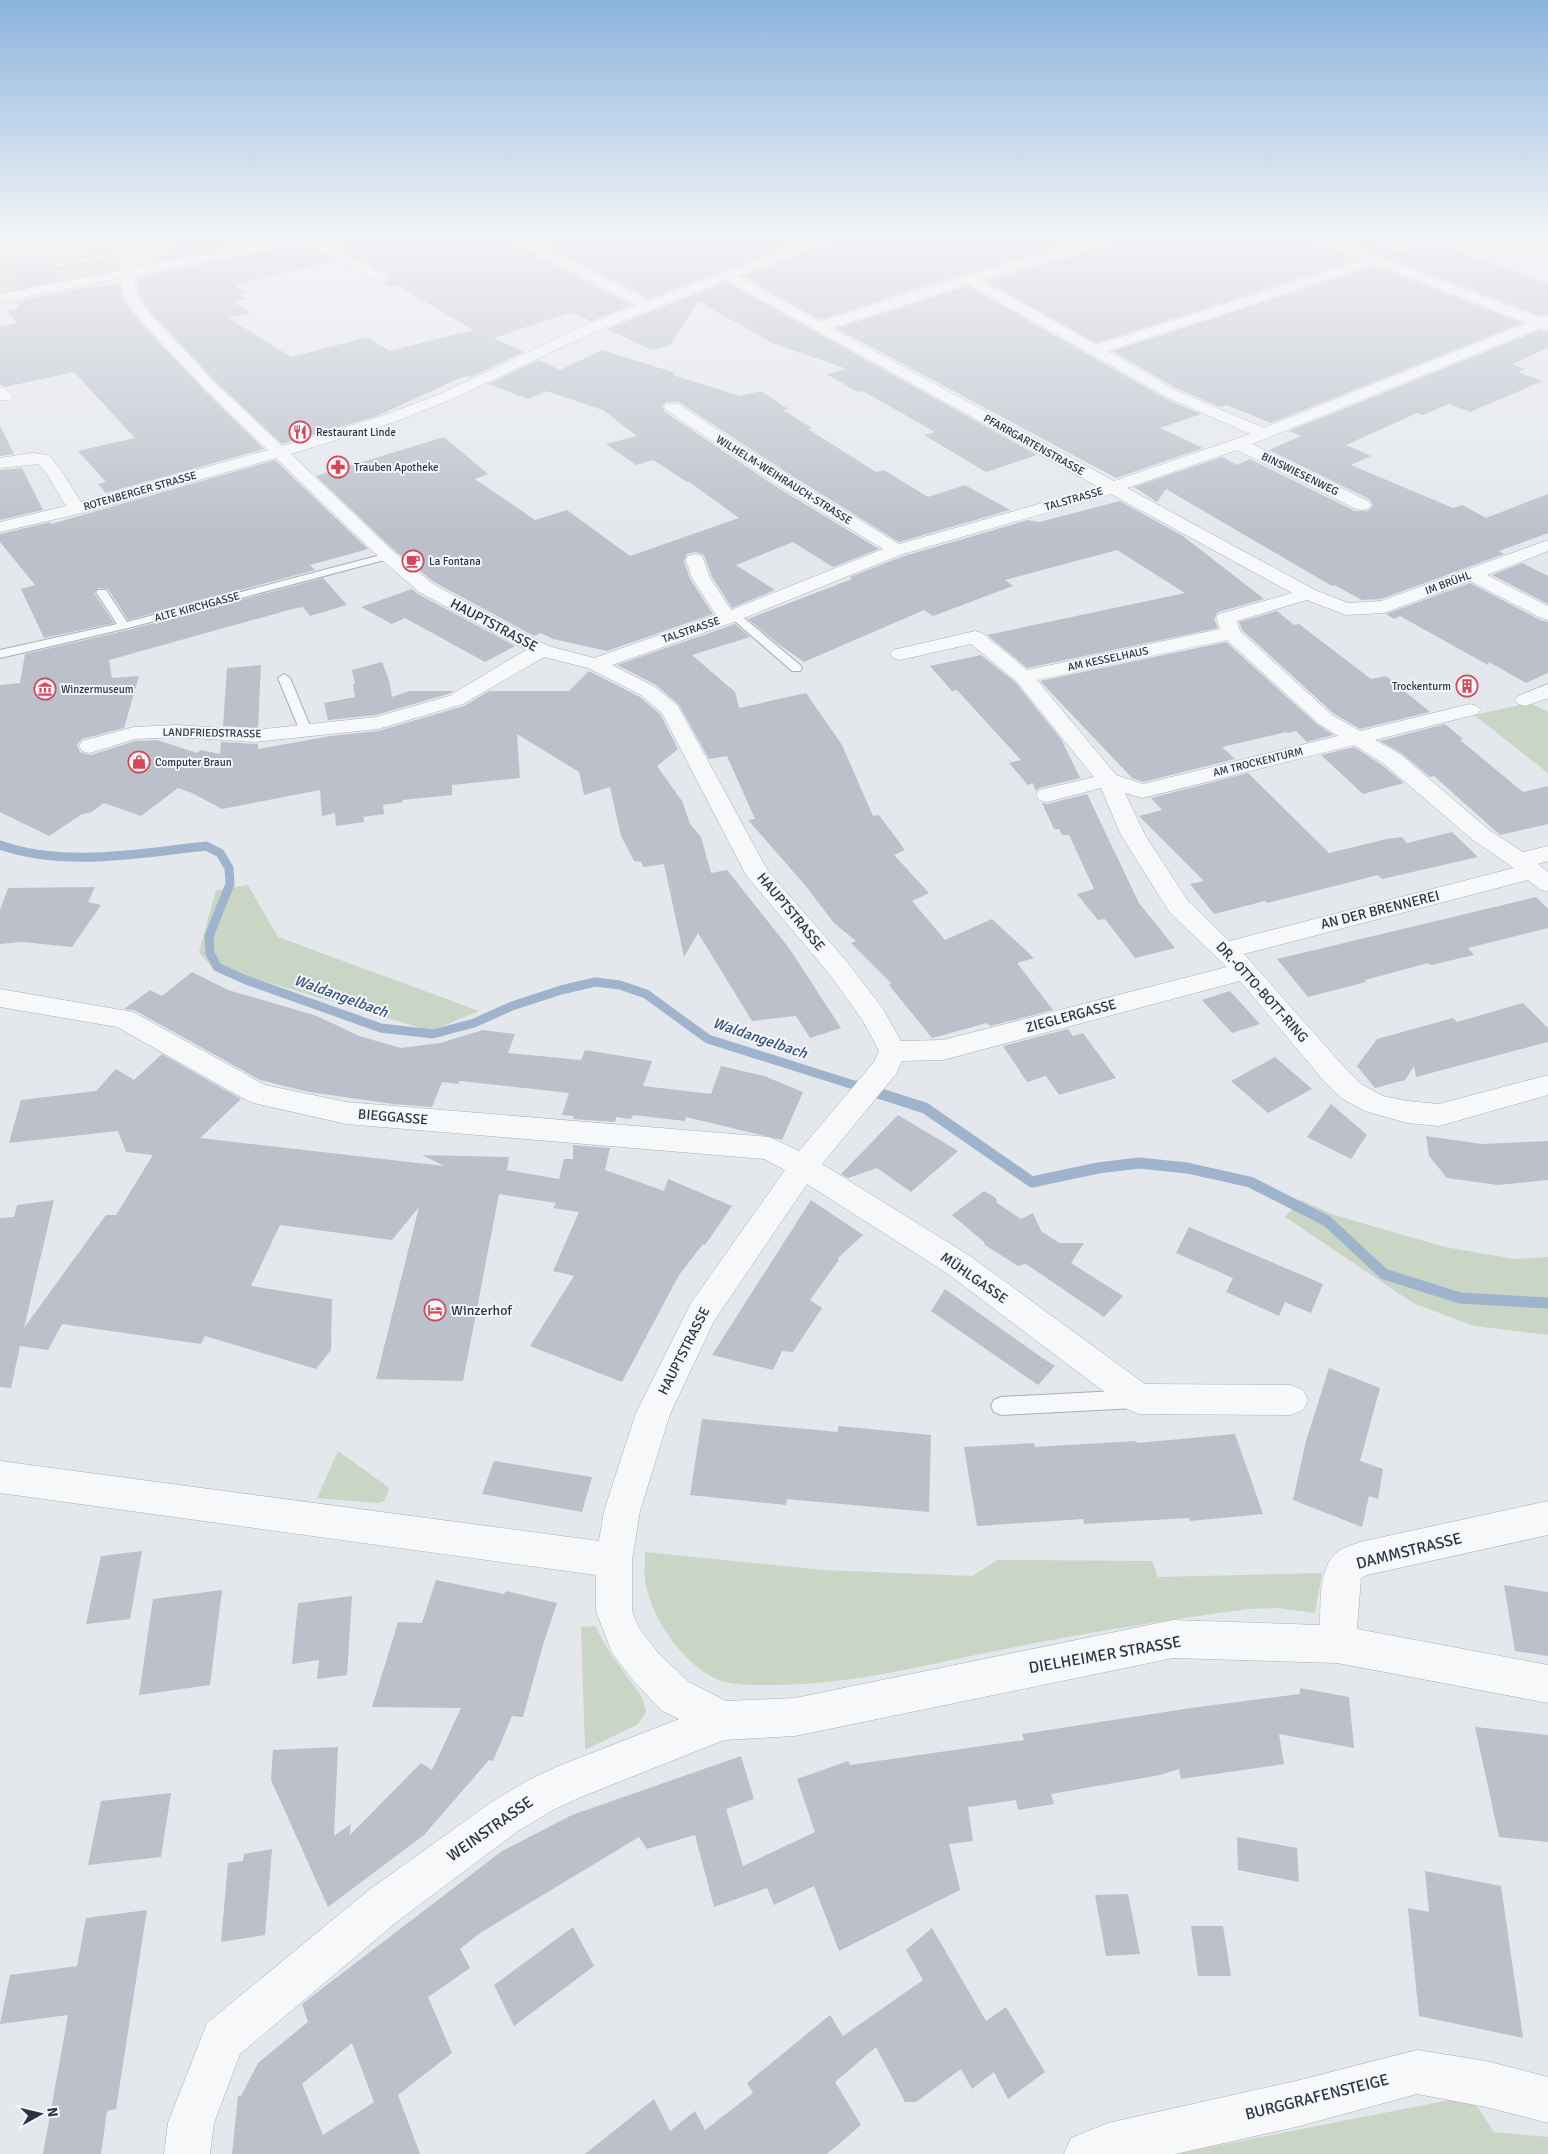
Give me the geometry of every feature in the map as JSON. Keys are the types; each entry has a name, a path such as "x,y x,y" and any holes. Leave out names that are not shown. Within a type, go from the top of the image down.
{"street":[{"name":"HAUPTSTRASSE","path":"164,338 209,385 388,556 426,588 443,599 542,650 595,664 648,691 671,710 758,875 839,969 874,1016 890,1059 803,1167 702,1312 653,1413 622,1511 614,1560"},
{"name":"ROTENBERGER STRASSE","path":"0,527 76,509 279,452 388,418 445,397 571,338"},
{"name":"PFARRGARTENSTRASSE","path":"838,338 1308,594 1346,608"},
{"path":"1072,338 1172,394 1264,434"},
{"path":"1094,350 1133,338"},
{"name":"TALSTRASSE","path":"595,664 730,616 897,550 1112,488 1238,444 1507,338"},
{"name":"WILHELM-WEIHRAUCH-STRASSE","path":"672,407 782,480 897,550"},
{"name":"BINSWIESENWEG","path":"1238,444 1362,505"},
{"path":"0,463 32,458 43,460 54,472 76,509"},
{"name":"IM BRÜHL","path":"1346,608 1384,607 1548,545"},
{"path":"695,560 701,578 730,616"},
{"path":"1473,574 1548,614"},
{"path":"1308,594 1226,618 1231,633 1325,719 1392,759 1481,835 1537,867"},
{"name":"AM KESSELHAUS","path":"1023,677 1231,633"},
{"path":"900,654 975,637 1023,677"},
{"name":"LANDFRIEDSTRASSE","path":"90,746 134,733 176,731 255,736 378,723 456,700 542,650"},
{"name":"DR.-OTTO-BOTT-RING","path":"1023,677 1108,780 1133,835 1179,907 1246,970 1335,1075 1352,1091 1375,1104 1407,1112 1439,1115 1548,1085"},
{"path":"1525,700 1548,690"},
{"name":"AM TROCKENTURM","path":"1108,780 1142,791 1470,710"},
{"path":"1047,795 1108,780"},
{"name":"AN DER BRENNEREI","path":"1226,950 1537,867"},
{"name":"ZIEGLERGASSE","path":"890,1059 943,1050 1246,970"},
{"name":"BIEGGASSE","path":"0,998 124,1019 258,1094 346,1113 769,1148 803,1167"},
{"name":"MÜHLGASSE","path":"803,1167 959,1265 1139,1399"},
{"path":"1139,1399 1291,1400"},
{"path":"0,1477 614,1560 614,1611 625,1640 646,1667 675,1696 724,1720"},
{"name":"DAMMSTRASSE","path":"1337,1644 1341,1579 1348,1566 1360,1559 1548,1518"},
{"name":"DIELHEIMER STRASSE","path":"724,1720 796,1718 1173,1640 1337,1644 1548,1684"},
{"name":"WEINSTRASSE","path":"187,2154 191,2123 223,2039 384,1905 504,1816 539,1796 570,1781 724,1720"},
{"name":"BURGGRAFENSTEIGE","path":"1087,2154 1108,2146 1296,2104 1417,2072 1486,2084 1548,2100"}],"lane":[{"name":"ALTE KIRCHGASSE","path":"2,654 124,626 388,556"},
{"path":"102,592 124,626"},
{"path":"730,616 796,668"},
{"path":"284,678 306,731"},
{"path":"1001,1406 1139,1399"}],"green space":[{"path":"1530,703 1548,712 1548,773 1474,715"},
{"path":"248,885 278,937 479,1011 431,1031 210,965 199,952 216,890"},
{"path":"1301,1200 1334,1215 1445,1247 1514,1259 1548,1257 1548,1335 1474,1326 1413,1303 1285,1217"},
{"path":"338,1451 388,1487 389,1490 384,1501 378,1503 317,1498"},
{"path":"645,1552 824,1570 972,1576 998,1560 1152,1561 1158,1577 1322,1573 1315,1613 1278,1608 1248,1609 1156,1622 1065,1638 863,1677 806,1684 751,1685 725,1682 711,1676 697,1666 672,1641 662,1626 648,1594 645,1576"},
{"path":"595,1626 610,1653 642,1697 646,1712 638,1724 585,1750 581,1627"},
{"path":"1470,2096 1494,2132 1548,2137 1548,2154 1175,2154"}],"building":[{"path":"0,338 155,338 203,389 264,449 106,493 98,484 106,482 78,451 135,438 74,372 5,387 0,385"},
{"path":"174,338 260,338 291,357 369,338 389,351 443,338 495,338 494,338 524,352 471,377 460,378 377,416 282,444 215,381"},
{"path":"625,338 676,338 671,345 652,350"},
{"path":"762,338 826,338 1037,455 986,472 924,435 935,432 863,391 858,392 826,374 847,369 772,343"},
{"path":"854,338 1058,338 1166,399 1201,414 1160,428 1203,448 1116,478"},
{"path":"1086,338 1113,338 1096,343"},
{"path":"1154,338 1486,338 1271,423 1227,405 1220,407 1178,389 1112,351"},
{"path":"1521,338 1548,338 1548,348 1512,364 1525,369 1518,372 1543,381 1470,412 1449,404 1423,415 1417,413 1346,445 1371,456 1351,465 1453,508 1462,505 1486,518 1548,494 1548,533 1499,551 1504,554 1381,599 1362,600 1334,585 1332,586 1166,489 1157,502 1134,487 1222,457 1237,465 1250,459 1355,511 1368,511 1373,505 1369,499 1269,450 1301,436 1289,431"},
{"path":"602,350 676,373 673,375 740,396 761,391 788,409 783,410 812,428 808,429 876,472 884,470 928,497 965,485 1010,510 899,542 789,474 679,402 666,402 662,406 665,412 775,486 879,549 833,567 793,542 736,565 775,590 732,608 712,577 704,555 696,552 687,554 684,561 690,579 713,614 607,651 553,639 541,633 534,636 434,582 395,551 316,476 444,437 488,474 475,479 535,520 567,510 630,556 739,518 688,481 653,460 636,465 606,444 637,436 603,410 546,391 528,399 488,384 539,360 560,370"},
{"path":"0,426 14,454 0,456"},
{"path":"275,460 368,549 310,565 315,570 128,620 108,589 98,588 94,593 114,623 44,638 21,589 35,585 0,542 0,534 50,522 51,524"},
{"path":"22,468 43,510 0,520 0,470"},
{"path":"1120,501 1183,536 1264,599 1218,612 1214,619 1218,628 1027,668 987,635 1185,593 1117,550 1005,580 1013,586 933,616 924,610 804,662 748,619 852,579 850,577 904,556 1028,520 1039,522"},
{"path":"1522,563 1548,576 1548,604 1492,575"},
{"path":"323,578 347,605 310,616 303,607 296,608 109,660 112,678 139,676 124,728 82,739 77,745 80,752 91,755 135,741 157,740 197,753 201,750 220,754 221,742 258,744 258,749 331,736 378,731 464,706 489,691 569,691 589,671 640,697 660,714 678,749 657,766 682,801 690,824 701,837 711,873 727,870 789,948 841,1028 810,1038 796,1016 752,1021 698,933 684,957 664,864 643,867 641,862 634,861 621,836 610,787 584,795 579,772 517,734 520,778 452,785 452,795 402,800 403,802 383,805 384,814 363,817 364,822 336,826 335,813 322,816 320,790 222,809 192,793 178,788 141,816 104,803 90,813 82,814 49,836 0,812 0,685 20,683 25,654 128,630"},
{"path":"1470,583 1540,620 1548,622 1548,673 1526,683 1489,662 1488,665 1400,616 1394,619 1386,614"},
{"path":"412,589 515,646 485,662 405,618 392,624 361,607"},
{"path":"1277,611 1294,625 1299,624 1371,679 1386,676 1430,712 1360,729 1333,713 1242,630 1239,622"},
{"path":"735,624 750,637 692,655 735,692 739,708 806,693 842,745 873,816 879,815 905,850 894,855 929,893 912,901 945,940 992,919 1034,958 1017,963 1053,1010 990,1026 987,1023 932,1038 889,985 891,983 851,943 856,941 834,923 805,885 748,820 755,819 727,756 709,759 679,705 656,685 617,665"},
{"path":"1226,642 1317,724 1333,735 1307,742 1296,731 1286,732 1222,747 1235,759 1143,782 1132,778 1040,681"},
{"path":"981,655 1015,682 1061,739 1080,778 1039,788 1036,791 1033,783 1028,785 1009,763 1021,760 957,690 952,691 930,666"},
{"path":"382,662 389,680 392,697 409,691 454,691 376,715 328,720 324,703 355,697 352,670"},
{"path":"261,665 258,728 223,726 227,668"},
{"path":"1445,724 1463,739 1460,740 1523,792 1548,786 1548,824 1500,835 1434,776 1430,777 1401,753 1380,741"},
{"path":"1354,747 1383,766 1404,783 1363,794 1321,755"},
{"path":"1248,773 1329,853 1387,839 1402,837 1407,843 1452,832 1478,857 1382,879 1378,875 1267,903 1265,901 1214,914 1190,884 1204,881 1139,816 1162,810 1151,798"},
{"path":"1087,794 1139,903 1175,948 1135,958 1105,919 1098,920 1077,894 1094,889 1069,835 1062,835 1059,829 1054,829 1042,803 1047,804"},
{"path":"95,887 88,902 101,905 72,947 22,942 0,944 0,910 8,888"},
{"path":"1536,897 1548,909 1548,928 1468,948 1474,955 1431,965 1428,963 1308,997 1277,959"},
{"path":"192,972 228,990 317,1016 359,1036 401,1048 440,1043 483,1030 515,1034 508,1053 581,1060 585,1050 652,1061 643,1086 711,1094 721,1066 764,1076 803,1092 782,1140 686,1117 685,1121 633,1115 631,1119 616,1117 615,1122 573,1119 573,1116 562,1115 569,1093 460,1081 458,1084 442,1082 432,1107 393,1104 309,1092 260,1080 134,1010 124,1009 150,990 162,996"},
{"path":"1230,991 1260,1024 1232,1033 1202,1000"},
{"path":"1523,1003 1548,1028 1548,1042 1416,1077 1414,1066 1405,1080 1375,1088 1357,1066 1377,1039 1453,1018 1457,1022"},
{"path":"1068,1029 1073,1036 1083,1033 1116,1078 1059,1095 1046,1076 1027,1082 1003,1046"},
{"path":"162,1054 241,1099 200,1138 444,1166 422,1155 509,1157 507,1170 559,1179 564,1159 573,1159 573,1145 610,1148 605,1170 664,1191 668,1179 732,1206 705,1245 703,1244 679,1275 622,1382 530,1346 574,1276 553,1271 579,1212 553,1208 556,1203 499,1194 463,1381 376,1379 419,1207 392,1240 280,1225 251,1286 332,1299 331,1350 316,1369 205,1336 201,1344 62,1324 48,1350 20,1346 11,1388 0,1387 0,1218 14,1217 17,1205 54,1200 24,1328 106,1215 116,1215 153,1155 126,1152 118,1131 9,1143 21,1100 96,1091 116,1069 134,1080"},
{"path":"1275,1057 1312,1089 1268,1113 1231,1081"},
{"path":"1331,1104 1367,1135 1351,1159 1307,1137"},
{"path":"898,1115 958,1151 911,1192 877,1168 848,1178 841,1174"},
{"path":"1426,1136 1482,1144 1548,1141 1548,1180 1498,1185 1447,1178 1429,1156"},
{"path":"984,1191 996,1198 997,1203 1021,1219 1033,1213 1041,1231 1059,1243 1084,1243 1071,1263 1123,1296 1104,1317 1026,1264 1018,1266 985,1245 984,1242 952,1215"},
{"path":"811,1200 863,1235 838,1258 839,1260 810,1300 822,1308 793,1352 782,1351 773,1370 712,1355"},
{"path":"1189,1227 1323,1284 1311,1313 1285,1302 1279,1316 1226,1292 1233,1278 1176,1253"},
{"path":"945,1289 1055,1366 1038,1385 931,1311"},
{"path":"1329,1368 1380,1388 1360,1461 1383,1469 1378,1499 1369,1496 1362,1527 1293,1500 1306,1441"},
{"path":"702,1419 838,1432 838,1426 931,1435 929,1512 787,1499 786,1505 690,1495"},
{"path":"1235,1434 1263,1514 1190,1521 1189,1518 1084,1524 1083,1519 977,1526 964,1447 1034,1443 1035,1447 1136,1441 1137,1443"},
{"path":"494,1461 592,1477 582,1512 482,1494"},
{"path":"142,1551 130,1619 86,1624 101,1556"},
{"path":"436,1580 504,1594 506,1591 557,1603 523,1717 512,1716 493,1761 489,1760 424,1835 328,1907 271,1780 273,1750 338,1747 334,1836 351,1824 349,1836 421,1763 432,1770 461,1708 372,1707 398,1622 422,1623"},
{"path":"1504,1585 1548,1592 1548,1656 1515,1651"},
{"path":"222,1590 210,1685 139,1695 153,1599"},
{"path":"352,1596 347,1675 317,1679 319,1660 292,1664 298,1603"},
{"path":"1300,1688 1349,1697 1354,1748 1279,1734 1284,1764 1181,1779 1179,1769 1160,1775 1051,1794 1054,1804 1018,1810 1016,1800 968,1807 973,1841 949,1844 960,1890 839,1951 814,1886 774,1905 767,1888 714,1907 695,1835 647,1849 639,1837 480,1933 460,1949 470,1968 428,1997 452,2053 398,2095 420,2154 232,2154 238,2096 241,2096 258,2063 308,2022 302,2004 502,1851 572,1815 741,1756 754,1799 726,1809 743,1866 815,1832 797,1779 848,1761 850,1765 1024,1740 1022,1734 1191,1708 1300,1694","holes":["352,2043 374,2102 323,2135 302,2084"]},
{"path":"1475,1727 1548,1735 1548,1842 1499,1837"},
{"path":"171,1793 161,1857 88,1865 101,1801"},
{"path":"1237,1837 1297,1848 1299,1882 1238,1870"},
{"path":"272,1849 265,1935 221,1942 228,1863 243,1861 244,1854"},
{"path":"1425,1871 1501,1886 1523,2038 1419,2016 1408,1908 1429,1912"},
{"path":"1128,1894 1140,1954 1106,1956 1095,1895"},
{"path":"147,1910 116,2109 107,2111 101,2154 43,2154 68,2015 0,2024 10,1975 77,1966 86,1918"},
{"path":"1191,1926 1223,1926 1231,1976 1198,1976"},
{"path":"573,1927 594,1966 514,2026 494,1985"},
{"path":"932,1928 986,2021 1006,2007 1045,2072 1008,2099 994,2072 972,2089 961,2069 916,2102 905,2102 876,2047 835,2082 861,2125 827,2154 585,2154 654,2099 670,2131 695,2111 705,2130 753,2093 747,2083 830,2015 843,2036 923,1980 906,1950"}],"waterway":[{"name":"Waldangelbach","path":"0,845 50,856 76,857 129,855 206,846 220,853 229,868 230,884 209,936 210,953 217,967 246,980 381,1028 433,1034 474,1023 512,1006 561,990 595,982 620,985 646,994 708,1039 860,1087"},
{"name":"Waldangelbach","path":"856,1086 925,1108 1032,1182 1098,1168 1139,1163 1187,1168 1250,1182 1327,1221 1384,1274 1460,1298 1548,1303"}],"place":[{"name":"Restaurant Linde","path":"300,432"},
{"name":"Trauben Apotheke","path":"338,467"},
{"name":"La Fontana","path":"413,561"},
{"name":"Trockenturm","path":"1467,686"},
{"name":"Winzermuseum","path":"45,689"},
{"name":"Computer Braun","path":"139,762"},
{"name":"Winzerhof","path":"435,1310"}]}
